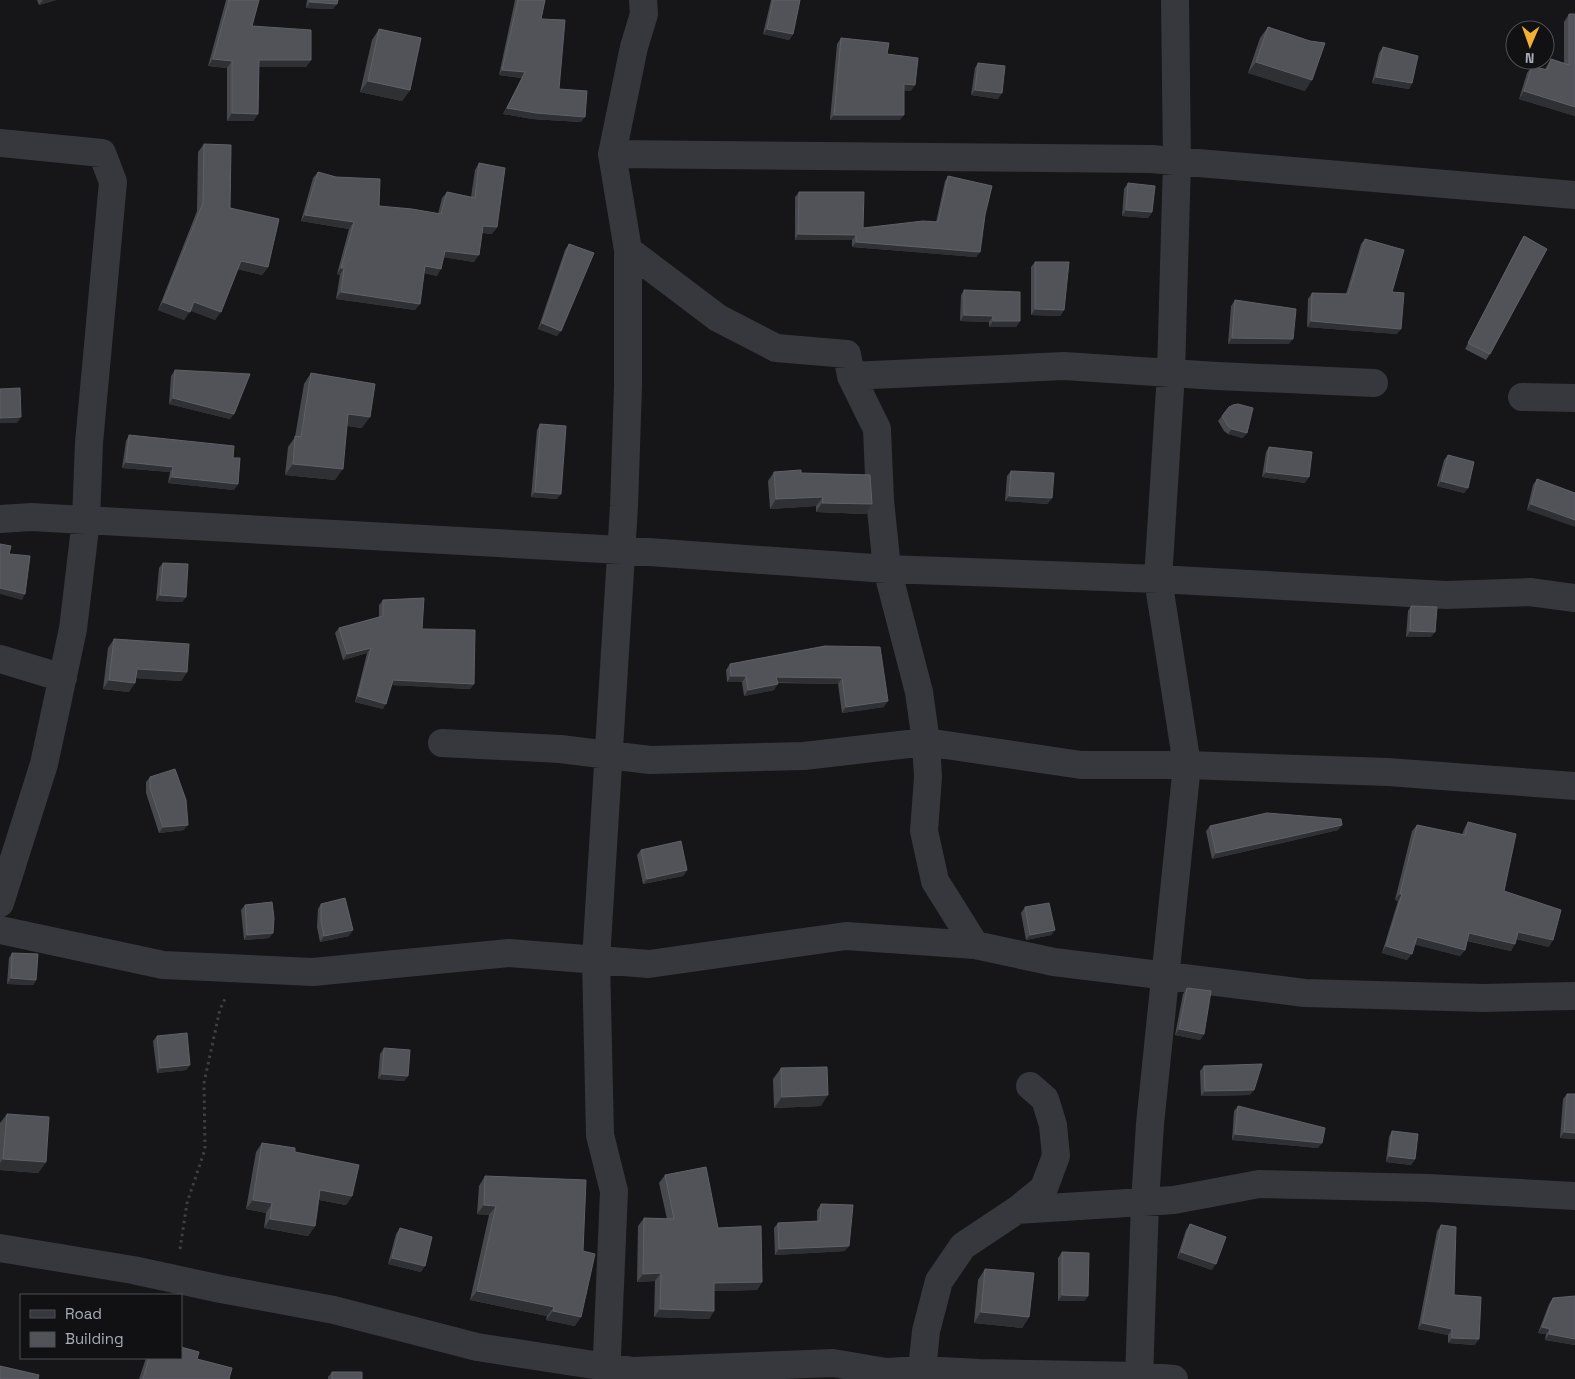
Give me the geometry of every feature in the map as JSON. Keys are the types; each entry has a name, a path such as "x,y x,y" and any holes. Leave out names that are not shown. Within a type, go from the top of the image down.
{"street":[{"path":"606,1373 614,1191 600,1135 596,960 624,506 628,386 628,250 612,154 634,47 644,14 643,0"},
{"path":"1139,1377 1145,1202 1150,1124 1187,765 1158,579 1171,373 1177,161 1175,0"},
{"path":"0,143 102,153 112,182 89,443 86,520 73,629 44,764 0,903"},
{"path":"612,154 1141,159 1575,195"},
{"path":"628,250 718,318 776,348 847,354 850,376 877,429 880,500 888,569 919,692 926,742 928,777 924,831 935,881 975,945"},
{"path":"850,376 1064,366 1374,383"},
{"path":"1522,397 1575,398"},
{"path":"0,519 86,520 621,550 888,569 1158,579 1446,596 1530,592 1575,598"},
{"path":"0,659 63,678"},
{"path":"442,743 560,749 650,760 804,756 926,742 1081,764 1187,765 1388,772 1575,786"},
{"path":"0,930 162,965 313,972 509,953 649,964 846,936 975,945 1054,962 1305,993 1483,998 1575,996"},
{"path":"923,1375 926,1331 939,1281 963,1246 1017,1210 1044,1188 1056,1156 1052,1125 1045,1099 1030,1086"},
{"path":"1017,1210 1174,1200 1259,1184 1429,1188 1575,1196"},
{"path":"0,1248 133,1270 334,1310 477,1347 606,1373 833,1363 886,1372 923,1375 979,1374 1174,1379"}],"path":[{"path":"176,1279 187,1203 205,1149 204,1083 220,1009 239,968"}],"building":[{"path":"229,0 259,0 252,26 311,30 311,60 259,60 258,114 232,113 232,61 213,59"},
{"path":"310,0 338,0 337,4 310,2"},
{"path":"518,0 545,0 541,19 565,20 559,89 587,91 585,117 536,113 507,108 525,72 502,70"},
{"path":"773,0 800,0 793,34 767,29"},
{"path":"1569,14 1575,14 1575,107 1524,91 1531,70 1555,70 1555,60 1569,65"},
{"path":"1268,27 1310,41 1325,43 1312,80 1256,62"},
{"path":"379,29 421,38 410,90 368,81"},
{"path":"841,38 889,43 887,54 918,58 915,85 904,84 904,115 834,115"},
{"path":"1383,47 1418,56 1412,83 1376,77"},
{"path":"978,63 1005,66 1002,93 975,90"},
{"path":"204,144 231,145 230,208 279,219 268,267 241,261 221,312 194,302 190,312 163,302 203,203"},
{"path":"479,163 505,168 497,227 483,226 479,255 445,251 441,269 425,266 420,304 341,292 344,268 341,268 354,222 305,215 318,172 336,177 380,179 379,206 441,214 447,192 475,198"},
{"path":"948,176 992,186 985,215 980,252 856,242 856,235 798,234 799,192 864,192 863,228 923,221 938,222"},
{"path":"1128,183 1155,186 1152,212 1126,210"},
{"path":"1524,236 1547,249 1490,354 1468,343"},
{"path":"1365,239 1404,250 1392,292 1404,293 1401,329 1311,321 1312,293 1348,294"},
{"path":"569,244 594,253 561,331 542,323"},
{"path":"1035,262 1069,262 1064,310 1035,309"},
{"path":"964,290 1020,292 1020,321 993,321 993,316 964,315"},
{"path":"1235,300 1296,309 1293,339 1232,338"},
{"path":"175,370 250,374 234,414 173,398"},
{"path":"311,373 375,384 370,417 348,414 343,469 293,464 295,436 301,437"},
{"path":"20,388 21,417 0,418 0,389"},
{"path":"1238,404 1253,408 1247,433 1232,429 1222,416 1229,407"},
{"path":"540,424 566,426 561,494 535,492"},
{"path":"129,435 234,446 233,458 240,458 238,484 172,477 173,467 126,462"},
{"path":"1269,447 1312,452 1309,477 1266,472"},
{"path":"1448,455 1474,462 1468,488 1441,481"},
{"path":"801,470 801,473 870,475 872,504 822,503 823,497 776,499 774,472"},
{"path":"1011,471 1054,473 1052,498 1009,496"},
{"path":"1537,479 1575,493 1575,520 1531,504"},
{"path":"0,544 11,546 9,554 30,556 25,594 0,588"},
{"path":"163,563 188,564 186,597 160,595"},
{"path":"424,598 422,629 475,630 474,684 393,680 386,704 358,696 371,648 347,654 339,628 383,616 383,600"},
{"path":"1411,606 1437,607 1435,632 1410,631"},
{"path":"114,639 189,644 187,672 137,669 135,683 109,680"},
{"path":"825,646 880,647 888,701 846,707 842,678 776,677 778,684 748,690 746,676 731,676 730,664"},
{"path":"175,769 186,800 188,825 163,827 150,788 150,777"},
{"path":"1267,813 1341,819 1342,825 1216,853 1210,826"},
{"path":"1468,822 1516,834 1504,891 1561,910 1553,940 1518,932 1515,944 1469,933 1465,950 1417,937 1412,954 1386,946 1402,894 1400,894 1417,825 1465,835"},
{"path":"681,841 687,870 647,879 641,850"},
{"path":"345,898 353,930 324,936 321,921 321,904"},
{"path":"272,902 273,933 247,935 245,905"},
{"path":"1049,903 1055,930 1030,935 1025,907"},
{"path":"12,953 38,954 36,980 11,978"},
{"path":"1187,988 1211,991 1204,1034 1179,1029"},
{"path":"187,1033 190,1065 160,1068 157,1036"},
{"path":"384,1048 410,1050 408,1076 382,1074"},
{"path":"1262,1064 1254,1090 1205,1091 1204,1066"},
{"path":"827,1067 828,1095 782,1097 781,1068"},
{"path":"1567,1094 1575,1094 1575,1133 1564,1132"},
{"path":"1238,1106 1325,1128 1322,1143 1235,1134"},
{"path":"7,1114 49,1117 46,1162 3,1159"},
{"path":"1392,1131 1418,1134 1415,1159 1389,1156"},
{"path":"262,1143 295,1148 295,1152 359,1165 352,1196 320,1190 315,1226 270,1219 272,1203 253,1200"},
{"path":"706,1167 718,1228 761,1226 762,1282 714,1283 714,1311 660,1309 661,1273 643,1274 644,1218 674,1219 665,1175"},
{"path":"485,1176 586,1180 583,1251 595,1254 581,1317 553,1311 554,1307 477,1291 496,1206 484,1205"},
{"path":"821,1204 853,1205 849,1246 779,1249 778,1223 820,1221"},
{"path":"1190,1224 1226,1237 1216,1264 1181,1252"},
{"path":"1441,1225 1456,1227 1454,1295 1481,1297 1479,1339 1452,1338 1452,1329 1422,1323"},
{"path":"400,1228 432,1237 425,1266 392,1258"},
{"path":"1062,1252 1089,1253 1088,1296 1062,1295"},
{"path":"985,1269 1034,1273 1029,1317 981,1312"},
{"path":"1575,1296 1575,1339 1549,1334 1550,1329 1542,1327 1553,1298"},
{"path":"182,1347 199,1352 197,1359 232,1368 229,1379 143,1379 149,1359 182,1359"},
{"path":"0,1366 39,1375 38,1379 0,1379"},
{"path":"332,1372 362,1372 362,1379 332,1379"}]}
